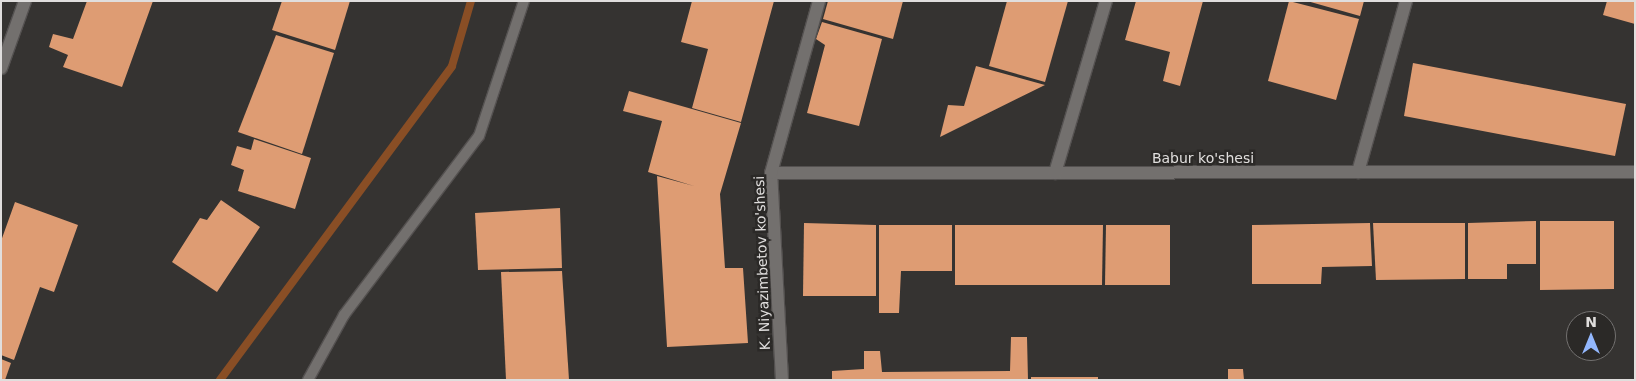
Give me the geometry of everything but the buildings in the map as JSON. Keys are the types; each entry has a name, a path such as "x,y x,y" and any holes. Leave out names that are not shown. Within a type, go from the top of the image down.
{"street":[{"path":"1,68 25,1"},
{"name":"K. Niyazimbetov ko'shesi","path":"782,380 771,173 819,1"},
{"path":"1055,173 1106,1"},
{"path":"1358,172 1406,1"},
{"name":"Babur ko'shesi","path":"771,173 1635,172"}],"lane":[{"path":"308,380 344,316 479,136 524,1"}],"waterway":[{"path":"220,380 452,66 471,1"}]}
